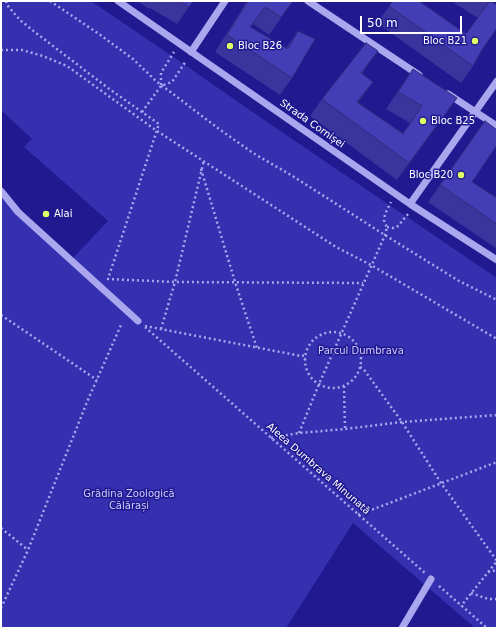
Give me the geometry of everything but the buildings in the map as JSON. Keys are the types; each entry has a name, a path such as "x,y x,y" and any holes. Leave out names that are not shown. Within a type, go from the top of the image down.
{"street":[{"name":"Strada Cornișei","path":"118,1 412,205 497,260"},
{"path":"191,52 225,1"},
{"path":"308,1 424,78"},
{"path":"412,205 497,81"},
{"path":"443,90 497,126"},
{"path":"1,191 18,212 141,324"},
{"path":"402,628 431,579"}],"path":[{"path":"6,1 7,5 20,20 36,33 108,88 159,124 108,279"},
{"path":"50,1 133,59 162,86 253,153 291,175 459,281 497,300"},
{"path":"162,86 161,74 180,44"},
{"path":"1,50 22,50 43,56 66,66 157,131 204,160 336,247 371,265 497,339"},
{"path":"142,112 162,86 172,82 191,52"},
{"path":"161,330 175,282 204,160"},
{"path":"201,169 235,282 257,348"},
{"path":"299,433 341,333 385,235 387,227 384,222 385,214 388,205 396,194"},
{"path":"387,227 393,228 398,226 412,205"},
{"path":"92,279 175,282 363,283"},
{"path":"1,315 97,380"},
{"path":"141,324 161,330 302,356 306,355"},
{"name":"Aleea Dumbrava Minunată","path":"141,324 487,628"},
{"path":"1,608 28,550 87,402 121,325"},
{"path":"330,332 341,333 349,337 359,350 361,359 360,368 352,380 344,386 333,388 323,386 310,376 306,366 306,355 310,344 319,336 330,332"},
{"path":"360,368 365,371 402,422 442,483 497,561 461,606"},
{"path":"344,386 345,429"},
{"path":"270,438 299,433 402,422 497,415"},
{"path":"358,515 497,462"},
{"path":"1,528 28,550"},
{"path":"488,573 497,570"},
{"path":"471,593 497,599"}],"green space":[{"name":"Parcul Dumbrava","path":"1,1 91,1 497,278 497,628 475,628 353,523 286,628 1,628 1,196 71,260 108,221 24,147 32,139 1,110"}],"place":[{"name":"Bloc B21","path":"475,41"},
{"name":"Bloc B26","path":"230,46"},
{"name":"Bloc B25","path":"423,121"},
{"name":"Bloc B20","path":"461,175"},
{"name":"Alai","path":"46,214"}],"park label":[{"name":"Grădina Zoologică Călărași","path":"129,500"}]}
